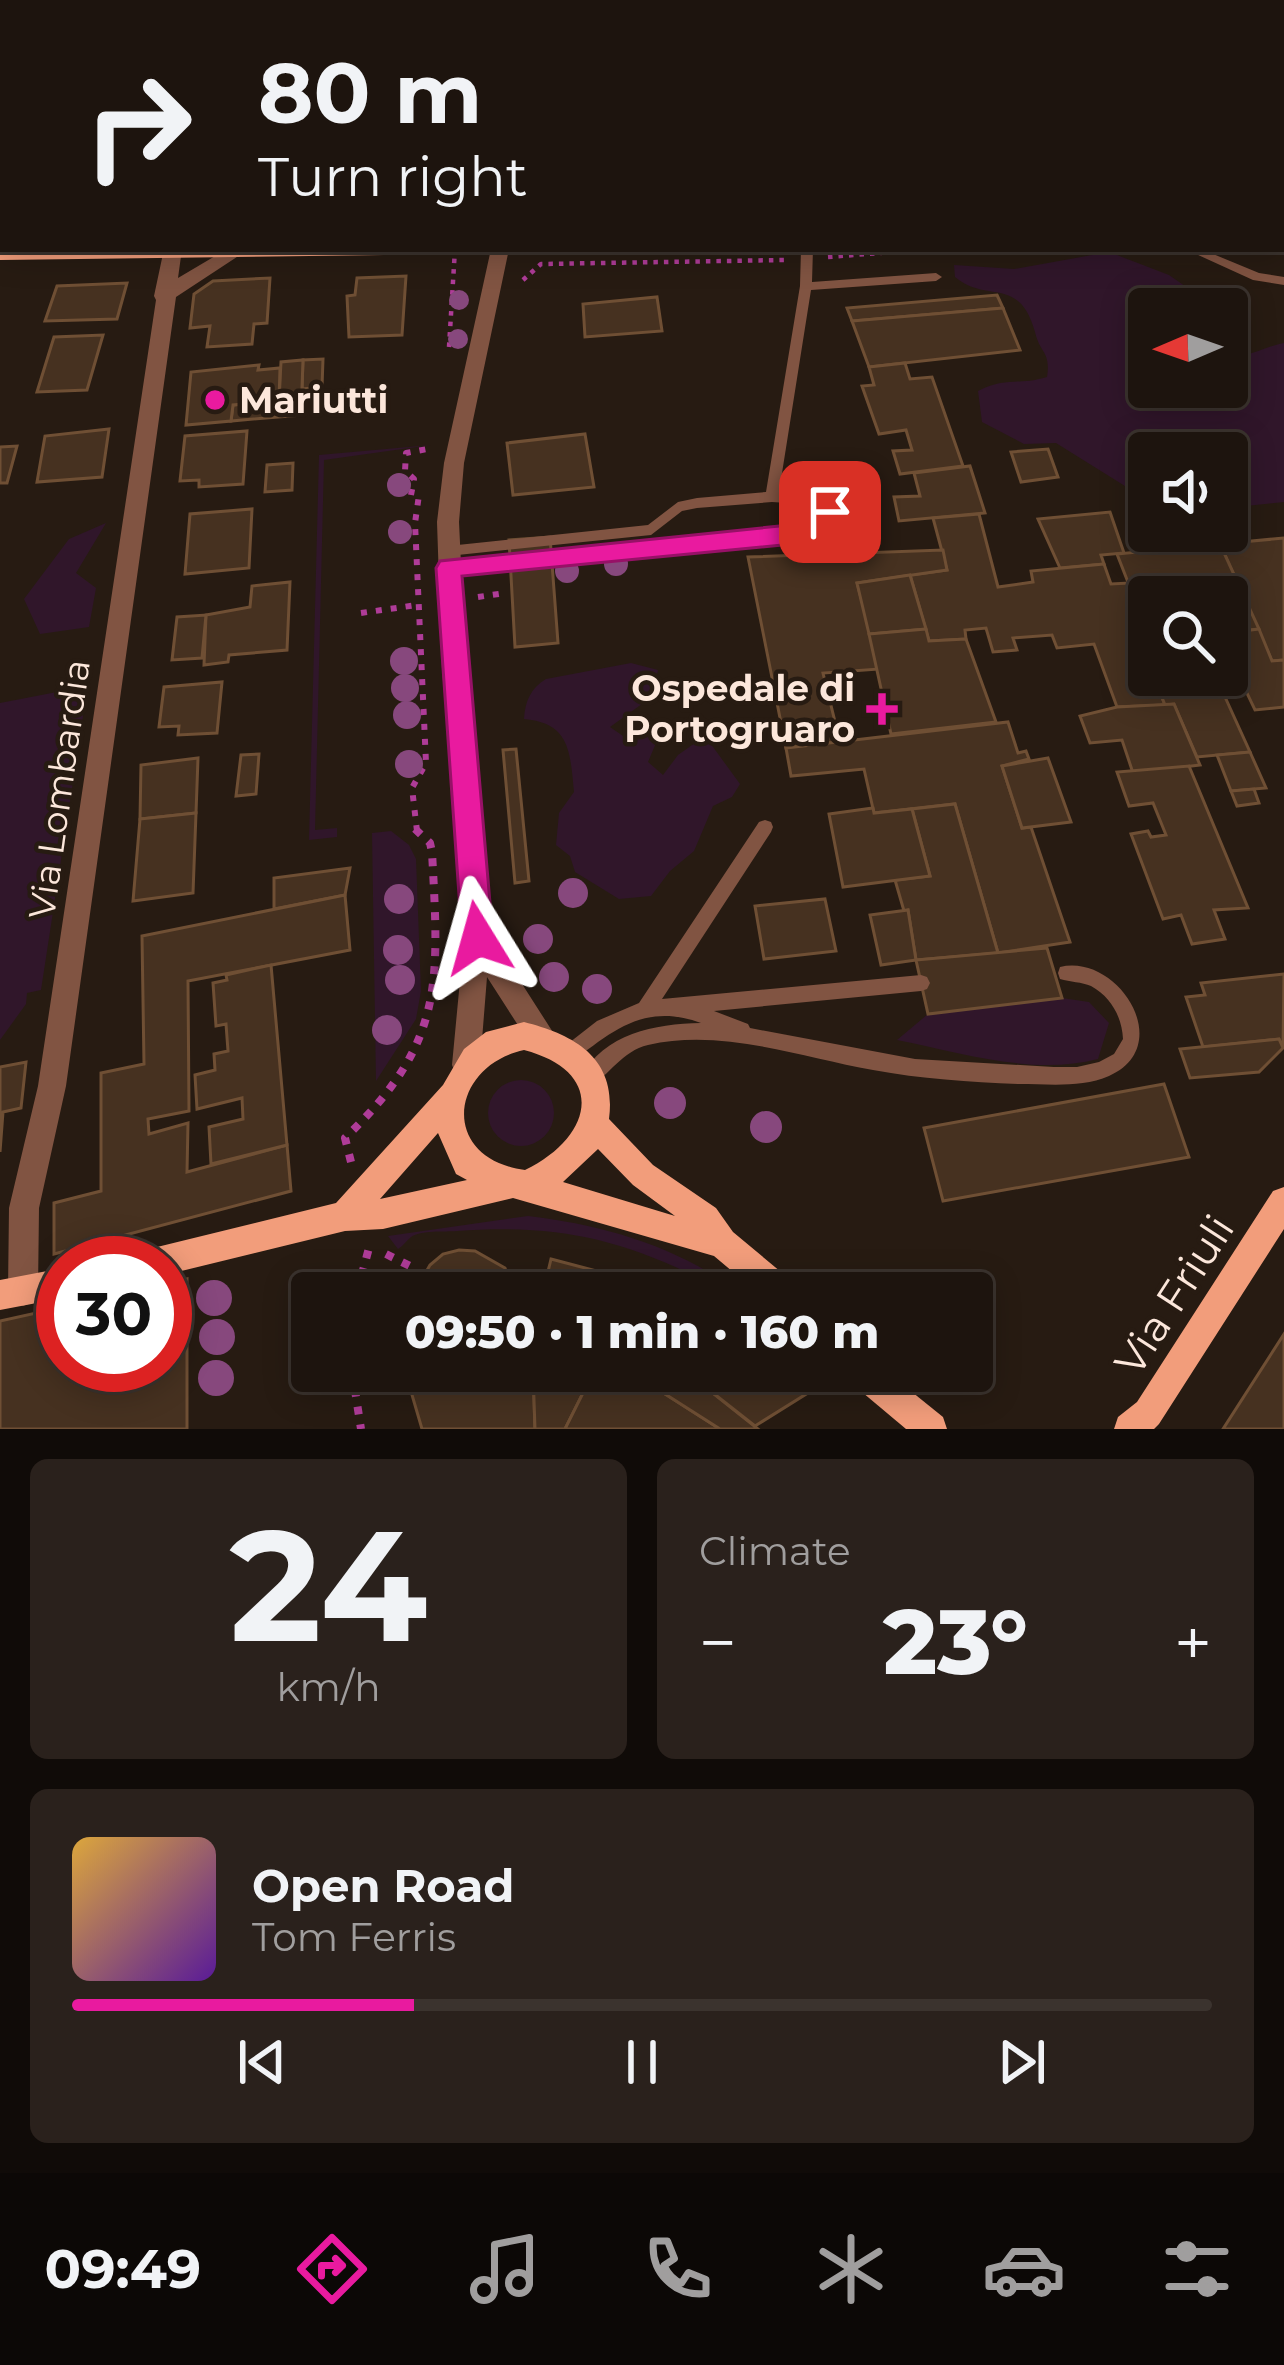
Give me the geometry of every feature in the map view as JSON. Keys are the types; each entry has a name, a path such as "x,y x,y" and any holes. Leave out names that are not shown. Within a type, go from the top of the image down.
{"street":[{"path":"0,254 115,252"},
{"name":"Via Lombardia","path":"11,1293 24,1208 52,1086 173,252"},
{"path":"164,296 235,252"},
{"path":"360,1214 451,1096 466,1065 478,938 448,560 454,463 499,252"},
{"path":"192,1254 360,1214 518,1185 563,1170 580,1154 593,1123 589,1078 571,1052 542,1037 478,938"},
{"path":"466,1065 501,1040 542,1037"},
{"path":"451,1096 454,1144 486,1178 722,1243"},
{"path":"593,1123 644,1174 705,1219 722,1243 757,1272"},
{"name":"Via Friuli","path":"1130,1429 1148,1413 1284,1202"},
{"path":"886,1392 931,1429"}],"lane":[{"path":"1197,252 1257,277 1284,281"},
{"path":"772,497 808,254"},
{"path":"806,286 936,277"},
{"path":"772,497 826,500 829,524 813,532 448,560 651,530 678,507 772,497"},
{"path":"645,1009 765,826"},
{"path":"589,1078 616,1051 645,1036 729,1034 959,1073 1076,1076 1100,1071 1123,1058 1133,1039 1130,1021 1105,985 1090,976 1066,973"},
{"path":"571,1052 604,1027 645,1009 921,983"},
{"path":"679,1006 772,1042"}],"path":[{"path":"448,352 455,252"},
{"path":"522,284 530,269 541,264 858,252"},
{"path":"363,1272 372,1236 360,1214 345,1138 374,1113 407,1071 430,1018 437,979 430,843 413,828 412,788 426,764 415,495 413,479 404,471 406,453 433,448 438,432"},
{"path":"362,613 409,606"},
{"path":"386,1254 410,1265"},
{"path":"355,1392 361,1429"}],"shaded area":[{"path":"1109,252 1169,275 1188,288 1128,288 1128,408 1248,408 1248,354 1284,343 1284,502 1248,506 1248,432 1128,432 1128,488 1056,443 1024,444 982,422 978,391 1047,377 1048,362 1020,303 967,285 955,277 954,265 1014,269"},
{"path":"431,445 324,460 315,830 337,828 337,837 309,840 319,455"},
{"path":"106,523 76,573 96,588 89,627 40,634 24,599 69,539"},
{"path":"631,663 658,670 653,696 610,727 623,736 645,731 656,743 648,762 663,775 678,755 705,736 740,784 732,797 713,806 694,851 651,896 619,899 575,872 570,856 556,845 559,813 574,792 569,753 551,727 524,719 530,696 546,679"},
{"path":"57,692 61,699 86,697 41,990 27,993 26,1004 0,1040 0,703"},
{"path":"391,831 409,845 416,859 421,991 416,1019 376,1081 372,833"},
{"path":"1062,998 1089,1002 1109,1023 1098,1059 1023,1064 897,1040 928,1014"},
{"path":"521,1080 544,1090 554,1113 544,1136 521,1146 498,1136 488,1113 498,1090"},
{"path":"528,1216 639,1240 708,1272 686,1272 597,1240 531,1230 427,1232 411,1237 398,1249 388,1236"}],"building":[{"path":"406,276 402,335 349,337 347,296 355,295 357,278"},
{"path":"270,278 267,323 254,324 252,344 207,347 210,326 190,328 194,294 213,281"},
{"path":"127,283 117,319 45,321 57,286"},
{"path":"997,295 1003,308 852,321 847,308"},
{"path":"657,297 662,331 585,337 583,304"},
{"path":"1003,308 1020,350 869,367 852,321"},
{"path":"103,335 87,390 37,392 54,337"},
{"path":"323,359 322,387 302,389 303,360"},
{"path":"303,360 301,415 231,421 233,405 279,401 281,362"},
{"path":"905,363 910,379 932,377 963,466 900,474 893,451 912,450 906,430 879,434 862,386 874,385 869,367"},
{"path":"259,365 258,370 280,368 279,401 233,405 231,421 186,425 191,372"},
{"path":"109,429 102,477 37,482 45,436"},
{"path":"247,431 243,484 199,487 199,480 180,481 185,436"},
{"path":"585,434 594,487 513,495 507,443"},
{"path":"17,446 7,483 0,483 0,447"},
{"path":"1048,449 1058,477 1021,482 1011,452"},
{"path":"293,463 292,490 265,492 267,465"},
{"path":"970,466 985,513 899,521 894,497 920,496 914,473"},
{"path":"252,509 249,568 185,574 190,514"},
{"path":"1110,512 1124,553 1101,555 1104,564 1060,568 1038,519"},
{"path":"979,514 998,587 1033,582 1031,571 1104,564 1111,584 1128,583 1128,696 1161,696 1165,705 1117,707 1094,644 1057,648 1052,635 1013,638 1017,650 993,652 986,628 965,630 966,639 929,641 910,575 947,570 933,518"},
{"path":"550,537 558,643 515,647 509,540"},
{"path":"1284,538 1284,660 1272,661 1248,607 1248,576 1234,576 1224,552 1248,552 1248,541"},
{"path":"943,550 947,570 857,583 880,669 823,673 840,742 786,748 748,557"},
{"path":"1224,552 1235,576 1128,576 1128,582 1117,554"},
{"path":"910,575 926,629 869,634 857,583"},
{"path":"290,582 287,650 229,655 228,662 204,665 206,615 250,607 252,586"},
{"path":"1248,605 1259,629 1248,630"},
{"path":"206,615 202,658 172,660 177,617"},
{"path":"926,629 929,641 966,639 996,722 891,734 869,634"},
{"path":"1259,629 1272,661 1284,660 1284,707 1255,710 1248,695 1248,630"},
{"path":"222,682 217,733 178,735 179,726 159,727 164,687"},
{"path":"1161,696 1225,696 1250,752 1197,757 1174,704 1165,705"},
{"path":"1174,704 1200,765 1133,773 1122,740 1090,743 1080,716 1117,707"},
{"path":"1008,722 1018,753 1026,751 1029,759 1002,766 1022,828 1031,827 1070,942 998,953 955,804 874,813 864,769 791,776 786,748"},
{"path":"516,749 529,881 515,883 503,750"},
{"path":"1250,752 1266,788 1231,791 1217,755"},
{"path":"259,754 256,794 236,796 241,755"},
{"path":"198,758 196,813 140,819 141,765"},
{"path":"1048,758 1071,822 1022,828 1002,766"},
{"path":"1189,766 1248,908 1214,910 1225,939 1192,944 1181,915 1163,919 1131,834 1166,835 1153,803 1129,806 1117,772"},
{"path":"1254,789 1259,803 1237,806 1231,791"},
{"path":"955,804 998,953 916,960 908,910 904,911 895,880 930,876 912,809"},
{"path":"873,808 874,813 912,809 930,876 843,887 829,814"},
{"path":"196,813 193,893 133,901 140,819"},
{"path":"350,868 345,895 274,909 274,878"},
{"path":"345,895 350,950 188,981 189,1111 148,1119 149,1134 188,1123 187,1172 287,1145 291,1191 122,1236 54,1236 54,1203 101,1191 101,1073 144,1064 142,936"},
{"path":"825,899 836,951 764,959 755,906"},
{"path":"908,910 916,960 881,965 870,915"},
{"path":"1047,948 1062,998 928,1014 916,960"},
{"path":"271,965 287,1145 211,1164 209,1127 243,1119 242,1098 197,1109 195,1075 215,1070 214,1054 228,1051 226,1024 216,1026 213,983 227,980 226,975"},
{"path":"1284,974 1283,1048 1279,1039 1203,1047 1186,997 1205,995 1201,983"},
{"path":"1279,1039 1283,1048 1259,1072 1190,1078 1180,1049"},
{"path":"26,1062 21,1108 3,1112 0,1152 0,1067"},
{"path":"1164,1084 1189,1157 943,1201 924,1128"},
{"path":"475,1251 506,1272 426,1272 443,1254"},
{"path":"551,1259 600,1272 548,1272"},
{"path":"36,1313 36,1392 187,1392 187,1429 0,1429 0,1321"},
{"path":"1284,1334 1284,1429 1223,1429"},
{"path":"411,1392 534,1392 535,1429 422,1429"},
{"path":"534,1392 584,1392 565,1429 535,1429"},
{"path":"584,1392 662,1392 720,1429 565,1429"},
{"path":"662,1392 711,1392 758,1429 720,1429"},
{"path":"712,1392 809,1392 755,1426"}],"place":[{"name":"Mariutti","path":"215,400"},
{"name":"Ospedale di Portogruaro","path":"882,709"}],"route":[{"path":"478,938 449,568 813,532 829,524 830,512"}]}
